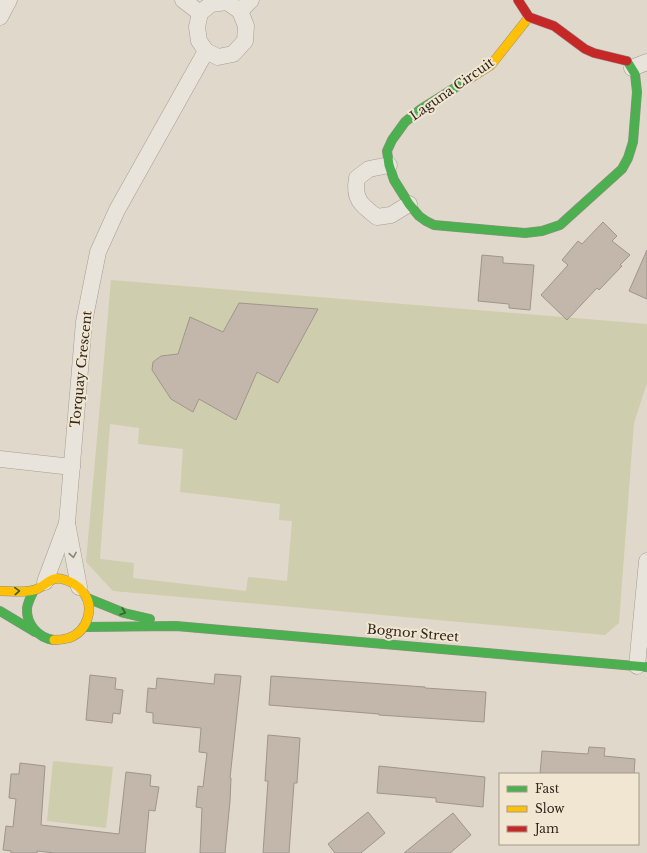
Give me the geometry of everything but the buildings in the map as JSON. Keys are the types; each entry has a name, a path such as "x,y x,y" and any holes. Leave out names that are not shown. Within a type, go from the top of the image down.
{"street":[{"path":"0,17 9,0"},
{"path":"183,0 200,13"},
{"path":"518,0 529,17 554,26 594,53 622,59 632,68 647,62"},
{"path":"227,2 246,5 244,41 234,54 218,57 206,51 199,41 197,27 200,13 211,4 227,2"},
{"name":"Laguna Circuit","path":"529,17 491,65 421,109 405,122 392,140 387,151 389,165 394,180 409,204 426,222 434,225 525,233 542,231 560,225 622,169 628,158 633,142 638,92 636,74 632,68"},
{"name":"Torquay Crescent","path":"83,592 67,523 84,322 98,252 117,210 206,51"},
{"path":"389,165 369,169 357,178 355,191 363,206 377,218 390,215 409,204"},
{"path":"0,459 72,467"},
{"name":"Torquay Crescent","path":"39,586 67,523"},
{"path":"642,667 647,560"},
{"name":"Bognor Street","path":"0,591 39,586 56,579 62,579 72,582 83,592 124,613 176,626"},
{"path":"35,632 27,618 26,607 28,601 39,586"},
{"path":"0,611 40,636 50,640 65,641 76,636 85,627 89,615 89,608 83,592"},
{"name":"Bognor Street","path":"85,627 176,626 642,667"}],"green space":[{"path":"111,280 647,324 647,383 634,423 619,623 605,635 113,591 86,562","holes":["239,303 317,309 278,383 257,372 199,399 193,412 171,399 152,370 153,362 161,356 178,354 190,317 223,332","110,424 139,428 138,444 183,449 180,492 280,504 279,520 292,521 287,581 248,577 246,591 133,578 134,563 100,559"]},
{"path":"53,761 113,767 106,828 47,821"}],"traffic: fast":[{"path":"472,77 421,109 405,122 392,140 387,151 389,165 394,180 409,204 419,216 434,225 525,233 542,231 560,225 622,169 628,158 633,142 637,92 635,74 627,61"},
{"path":"34,590 27,608 27,614 31,625 38,633 48,639 54,640"},
{"path":"87,598 124,613 150,619"},
{"path":"0,611 35,632"},
{"path":"85,627 176,626 647,667"}],"traffic: slow":[{"path":"472,77 491,65 529,17"},
{"path":"0,591 30,591 38,589 51,580 58,578 79,587 87,598 89,605 88,618 81,630 76,635 69,638 54,640"}],"traffic: jam":[{"path":"518,0 529,17 554,26 585,49 594,53 627,61"}]}
